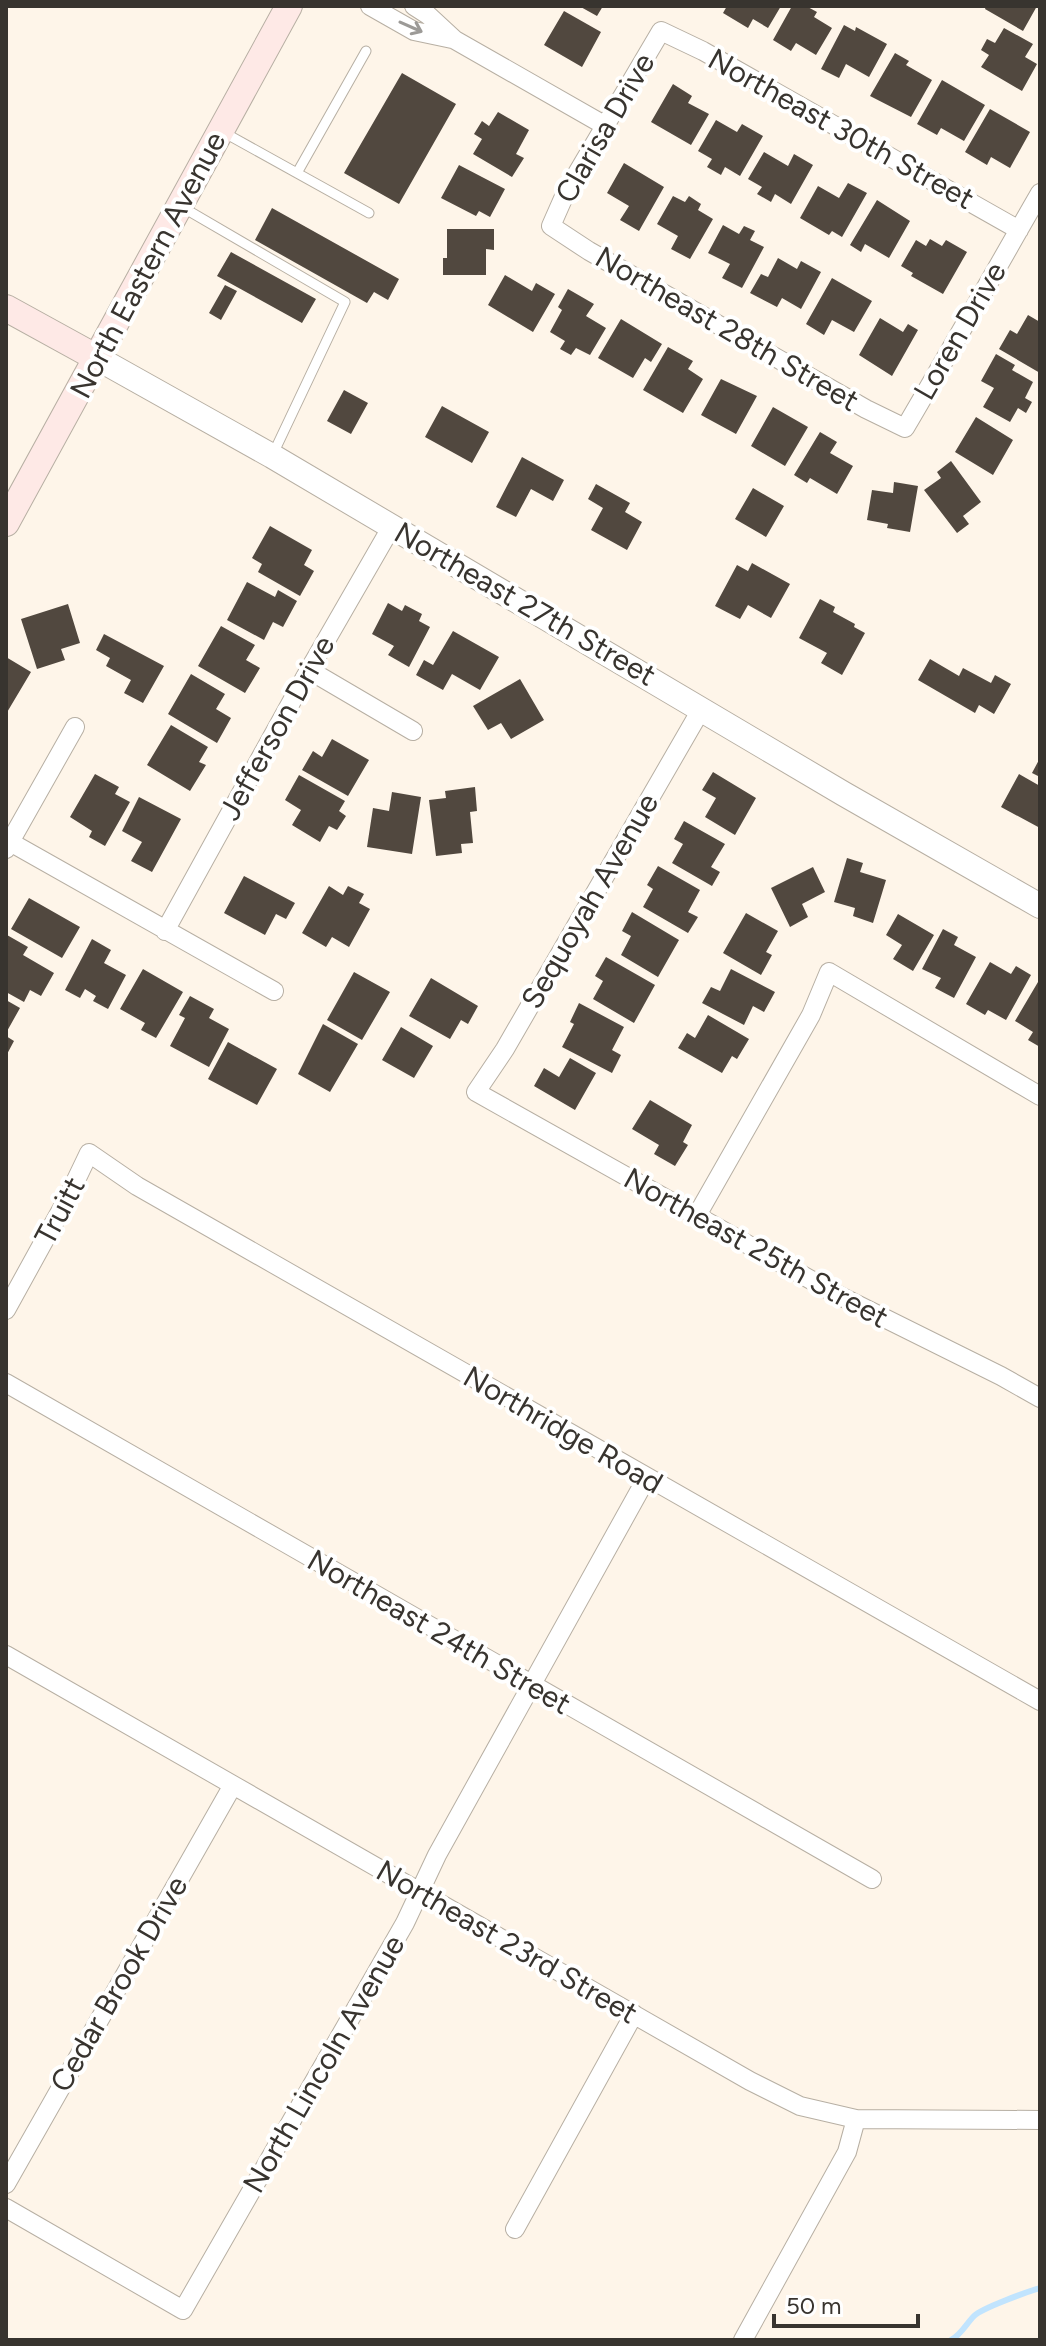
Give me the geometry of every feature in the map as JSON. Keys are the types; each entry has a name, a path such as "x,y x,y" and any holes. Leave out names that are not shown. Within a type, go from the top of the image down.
{"main road":[{"name":"North Eastern Avenue","path":"6,523 289,6"},
{"name":"Northeast 27th Street","path":"6,308 97,358"}],"street":[{"path":"370,6 414,31 455,40"},
{"path":"414,6 455,40 604,125"},
{"name":"Clarisa Drive","path":"551,226 566,192 661,31"},
{"name":"Northeast 30th Street","path":"661,31 703,51 1019,230"},
{"name":"Loren Drive","path":"905,428 1040,193"},
{"name":"Northeast 28th Street","path":"551,226 603,259 866,409 905,428"},
{"name":"Northeast 27th Street","path":"97,358 272,456 844,794 1040,906"},
{"name":"Jefferson Drive","path":"165,931 392,526"},
{"path":"309,670 413,731"},
{"name":"Sequoyah Avenue","path":"476,1092 505,1049 702,708"},
{"path":"75,727 8,845 274,991"},
{"path":"696,1217 811,1015 829,972 1040,1096"},
{"name":"Northeast 25th Street","path":"476,1092 836,1294 1040,1398"},
{"name":"Truitt","path":"7,1306 66,1201 89,1153"},
{"name":"Northridge Road","path":"89,1153 137,1186 1040,1701"},
{"name":"Northeast 24th Street","path":"6,1383 872,1879"},
{"name":"North Lincoln Avenue","path":"6,2208 183,2310 405,1923 437,1855 646,1479"},
{"name":"Northeast 23rd Street","path":"6,1655 778,2096 821,2113 856,2119 1040,2120"},
{"name":"Cedar Brook Drive","path":"6,2184 233,1785"},
{"path":"515,2229 634,2014"},
{"path":"743,2340 847,2152 856,2119"}],"lane":[{"path":"297,173 366,51"},
{"path":"220,130 369,213"},
{"path":"179,205 345,302 272,456"}],"building":[{"path":"579,6 603,6 597,16"},
{"path":"727,6 781,6 768,28 753,19 748,28 723,13"},
{"path":"792,6 806,6 817,12 814,17 832,28 816,55 796,43 791,51 773,40"},
{"path":"986,6 1037,6 1023,31 985,9"},
{"path":"564,11 601,32 582,67 544,45"},
{"path":"844,25 855,31 856,27 887,44 869,77 846,64 839,78 821,69"},
{"path":"1004,28 1033,44 1025,57 1037,64 1022,91 981,67 989,55 981,50 987,39 995,43"},
{"path":"895,53 909,61 906,65 932,80 911,117 870,96"},
{"path":"402,73 456,104 399,204 344,173"},
{"path":"942,80 985,105 964,141 941,128 937,135 917,124"},
{"path":"673,84 692,96 688,103 709,114 691,145 651,122"},
{"path":"990,109 1030,132 1010,168 991,157 987,165 965,152"},
{"path":"498,112 529,130 516,154 524,158 512,177 473,154 482,139 474,134 482,121 489,126"},
{"path":"716,120 737,132 742,124 763,136 740,176 725,167 721,175 707,167 712,159 698,151"},
{"path":"764,152 788,166 794,154 813,165 791,204 775,194 771,202 757,194 762,187 748,179"},
{"path":"624,163 664,187 639,231 620,220 629,206 607,193"},
{"path":"459,165 505,189 490,217 479,211 476,216 441,198"},
{"path":"848,183 867,193 842,237 832,231 829,235 800,218 818,186 839,198"},
{"path":"673,196 685,202 689,196 701,204 698,210 713,219 690,259 671,249 678,236 657,224"},
{"path":"877,200 910,221 889,258 865,244 861,252 850,245"},
{"path":"272,208 399,279 388,300 374,292 367,303 255,240"},
{"path":"723,225 739,234 744,226 755,231 750,240 764,247 742,288 722,278 730,264 708,253"},
{"path":"447,229 494,229 494,250 486,249 486,275 443,275 443,258 447,258"},
{"path":"930,239 942,246 946,240 967,252 943,294 911,276 913,273 901,266 916,240 926,246"},
{"path":"231,252 316,299 302,323 217,276"},
{"path":"778,258 797,269 801,261 821,272 801,309 782,298 777,307 750,293 761,274 768,277"},
{"path":"505,275 532,291 536,283 555,294 533,332 488,305"},
{"path":"832,278 872,301 854,332 832,320 824,335 806,324"},
{"path":"225,285 237,291 221,320 209,313"},
{"path":"568,289 594,304 586,316 606,328 590,355 576,348 571,355 560,349 565,341 550,332 562,310 558,307"},
{"path":"1028,315 1040,322 1040,373 999,349 1010,330 1017,334"},
{"path":"880,318 903,332 908,324 918,330 892,376 859,355"},
{"path":"621,319 662,344 651,362 645,358 633,378 598,358"},
{"path":"668,347 693,361 688,369 703,379 683,413 643,390"},
{"path":"996,354 1015,365 1012,370 1033,382 1025,398 1032,402 1026,413 1018,408 1010,422 983,407 994,388 981,381"},
{"path":"721,379 757,396 736,434 701,415"},
{"path":"344,390 368,403 351,434 327,421"},
{"path":"442,406 489,432 472,463 425,437"},
{"path":"773,407 808,427 785,466 751,446"},
{"path":"976,417 1013,440 993,475 955,452"},
{"path":"820,432 837,442 830,453 853,466 837,494 810,478 807,483 794,475"},
{"path":"522,457 564,480 553,501 531,489 516,517 496,507"},
{"path":"951,461 981,502 963,516 969,524 957,533 924,490 941,478 937,472"},
{"path":"894,482 918,486 910,532 867,520 872,490 893,493"},
{"path":"596,484 630,503 625,512 642,522 627,550 591,530 603,508 588,499"},
{"path":"753,488 784,506 766,537 735,519"},
{"path":"270,526 312,550 304,565 314,571 300,596 258,572 262,564 252,558"},
{"path":"752,563 790,584 771,618 748,605 740,619 715,606 737,565 748,571"},
{"path":"247,582 275,597 278,590 297,601 283,627 273,622 264,640 227,620"},
{"path":"820,599 835,607 833,612 865,633 842,675 821,663 827,653 799,638"},
{"path":"388,603 402,611 405,605 422,614 419,621 430,627 409,667 388,655 394,646 372,634"},
{"path":"68,604 80,643 61,649 65,660 37,669 21,619"},
{"path":"221,626 255,645 246,660 260,668 245,693 198,666"},
{"path":"453,631 499,657 480,690 452,674 443,690 416,675 424,660 433,665"},
{"path":"104,634 164,666 143,703 124,693 131,680 106,666 110,658 96,650"},
{"path":"6,657 31,672 6,714"},
{"path":"930,659 959,676 963,668 991,683 995,675 1011,684 994,714 979,705 975,713 918,680"},
{"path":"191,674 225,694 216,709 231,718 217,743 168,714"},
{"path":"520,679 544,720 511,739 501,723 488,730 473,706"},
{"path":"171,725 208,747 199,762 206,765 190,791 147,765"},
{"path":"332,739 369,760 348,796 302,770 313,751 322,757"},
{"path":"1040,758 1040,777 1032,773"},
{"path":"713,772 756,798 735,835 705,817 716,798 702,790"},
{"path":"95,774 119,787 115,794 130,802 105,846 89,837 92,831 70,817"},
{"path":"1019,774 1040,786 1040,828 1001,807"},
{"path":"299,775 345,801 339,811 346,816 337,830 329,826 320,842 292,825 301,810 285,800"},
{"path":"475,787 477,811 470,812 473,843 461,844 462,853 436,856 429,800 446,798 445,791"},
{"path":"392,792 421,797 412,854 367,847 373,808 389,811"},
{"path":"139,797 181,819 152,872 131,861 142,842 122,831"},
{"path":"684,821 725,844 711,867 720,872 712,886 672,863 683,844 674,839"},
{"path":"847,858 863,863 860,872 886,880 873,923 853,916 855,908 834,902"},
{"path":"658,866 700,890 688,912 698,917 688,933 643,907 653,889 647,885"},
{"path":"813,867 825,892 802,904 808,917 790,927 771,888"},
{"path":"244,876 295,903 286,919 276,914 265,935 224,913"},
{"path":"329,886 343,895 348,886 364,894 359,903 370,909 349,947 332,937 326,947 302,933"},
{"path":"29,898 80,927 62,958 11,929"},
{"path":"632,912 679,940 658,977 621,955 631,936 622,931"},
{"path":"746,913 778,931 766,952 772,955 761,975 723,953"},
{"path":"898,914 934,935 913,971 893,959 902,945 886,935"},
{"path":"943,929 958,937 954,945 976,957 954,998 935,988 941,978 922,969"},
{"path":"7,935 28,947 23,955 54,973 41,996 30,990 24,1002 6,992"},
{"path":"92,939 111,950 104,963 126,975 108,1009 93,1001 96,996 85,989 80,998 65,990"},
{"path":"606,957 655,985 634,1023 593,999 603,981 595,976"},
{"path":"990,962 1011,974 1016,966 1031,975 1006,1020 988,1010 985,1015 966,1004"},
{"path":"143,969 183,992 156,1038 141,1030 145,1023 120,1009"},
{"path":"731,969 775,992 764,1012 753,1006 744,1025 702,1003 711,987 720,991"},
{"path":"354,972 390,992 362,1040 327,1020"},
{"path":"431,978 478,1006 468,1024 461,1020 450,1039 409,1016"},
{"path":"1038,982 1040,1047 1028,1040 1033,1032 1015,1021"},
{"path":"190,996 214,1009 209,1018 229,1029 209,1067 170,1046 185,1018 179,1015"},
{"path":"6,1000 20,1008 6,1033"},
{"path":"579,1003 624,1027 612,1050 621,1055 612,1073 562,1047 574,1024 570,1022"},
{"path":"708,1015 749,1039 737,1059 732,1056 722,1073 678,1048 687,1033 695,1038"},
{"path":"323,1024 358,1044 330,1092 298,1074"},
{"path":"401,1027 433,1046 414,1078 382,1060"},
{"path":"6,1036 14,1041 6,1056"},
{"path":"228,1042 277,1069 257,1105 208,1079"},
{"path":"570,1058 596,1073 575,1110 534,1086 544,1068 559,1077"},
{"path":"650,1100 692,1125 683,1142 688,1145 675,1166 654,1154 659,1145 632,1129"}],"waterway":[{"path":"951,2340 979,2313 1040,2288"}]}
